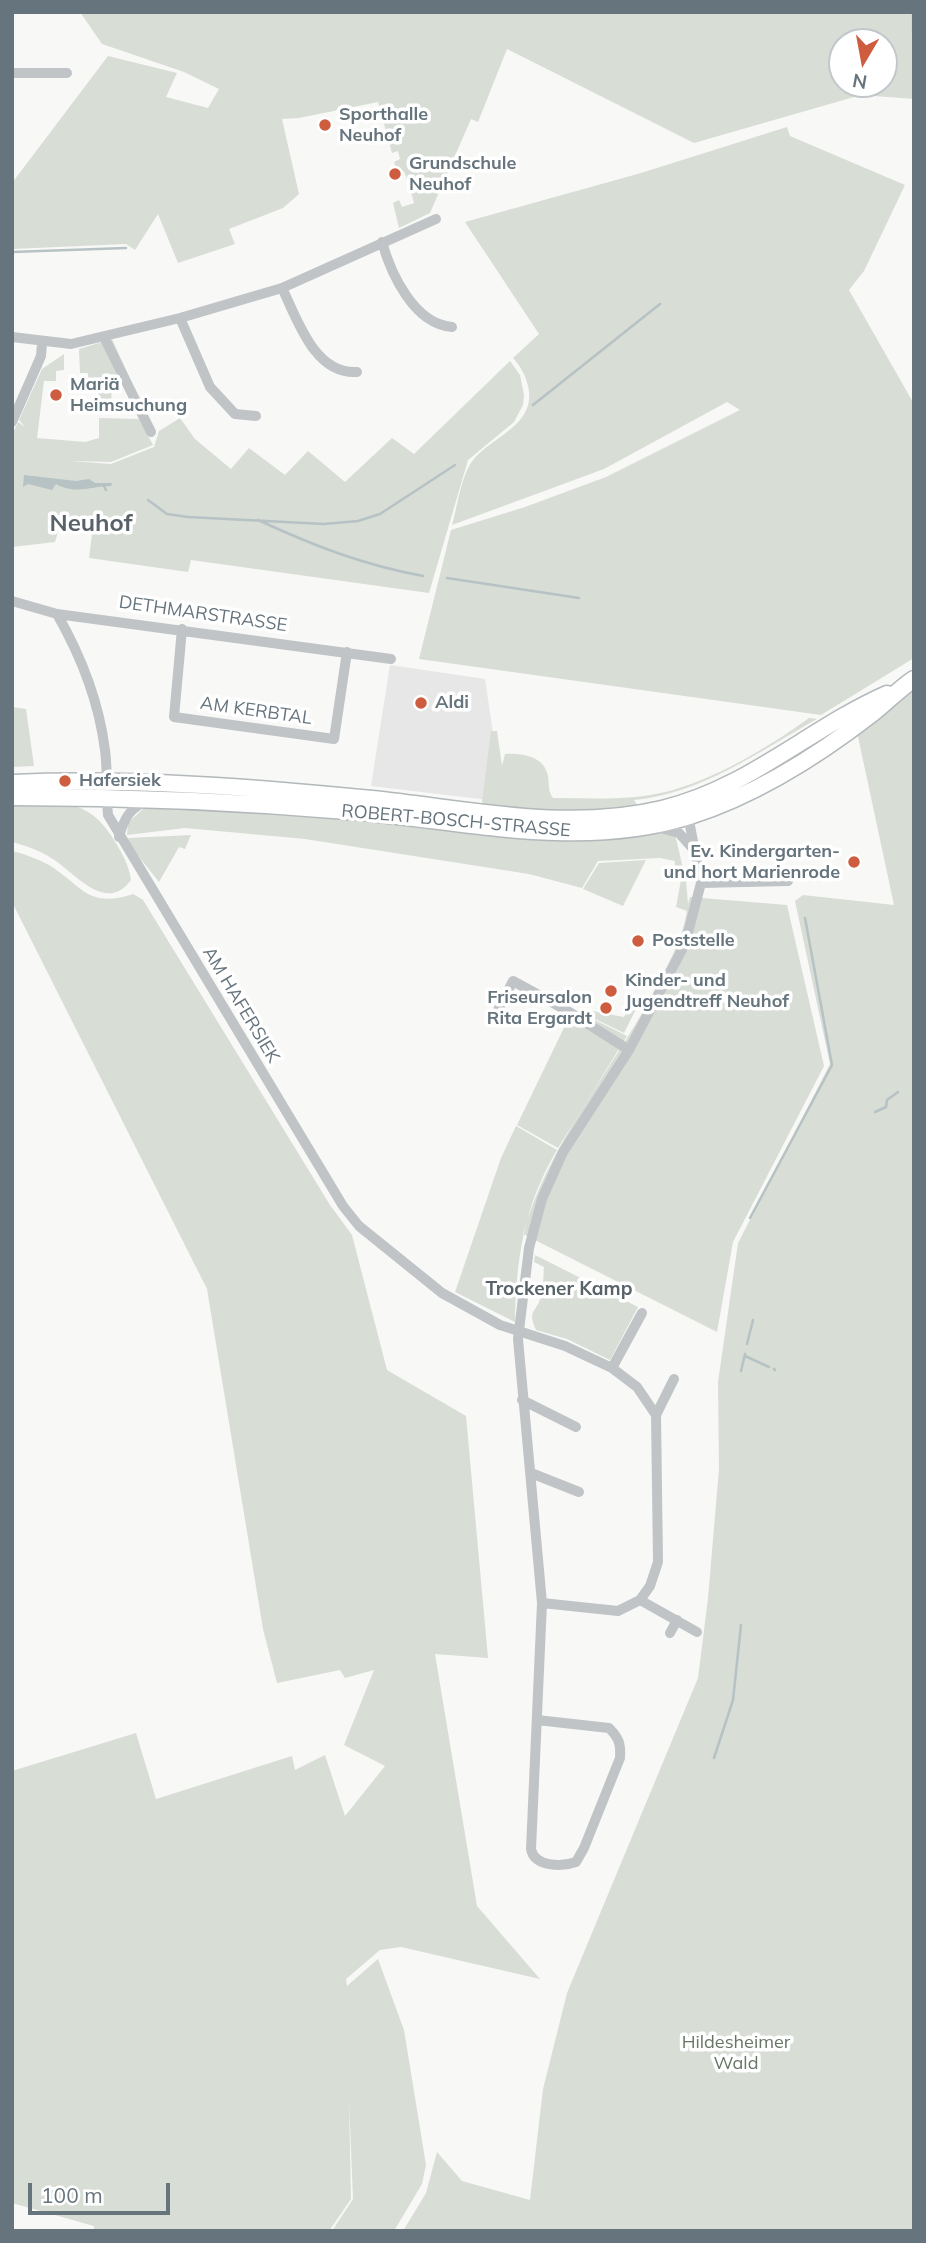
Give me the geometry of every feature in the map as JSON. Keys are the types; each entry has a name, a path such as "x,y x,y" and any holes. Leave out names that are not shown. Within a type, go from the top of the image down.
{"main road":[{"name":"ROBERT-BOSCH-STRASSE","path":"12,783 106,790 152,798 348,811 551,832 587,833 650,826 687,809 759,769 863,705 908,683"},
{"name":"ROBERT-BOSCH-STRASSE","path":"12,797 106,790 242,787 550,819 631,816 687,809"}],"street":[{"path":"12,73 67,74"},
{"path":"12,337 42,343 71,344 180,318 282,288 436,219"},
{"path":"382,242 389,265 410,299 440,326 452,327"},
{"path":"282,288 306,338 319,355 332,366 357,372"},
{"path":"180,318 211,387 235,414 256,416"},
{"path":"104,337 151,432"},
{"path":"12,422 40,356 42,343"},
{"name":"DETHMARSTRASSE","path":"12,601 57,614 391,659"},
{"name":"AM HAFERSIEK","path":"57,614 83,665 94,702 106,753 108,815 320,1172 359,1226 442,1293 500,1325 519,1329 612,1368 637,1387 656,1415"},
{"name":"AM KERBTAL","path":"182,629 174,717 334,739 347,652"},
{"path":"119,837 123,821 131,809 152,798"},
{"path":"537,1720 609,1728 618,1736 621,1746 618,1765 584,1849 576,1862 567,1865 538,1861 532,1856 530,1814 542,1603 522,1400 519,1329 529,1248 542,1199 563,1152 629,1050 685,944 701,883 687,809"},
{"path":"650,826 679,833 697,855"},
{"path":"701,883 788,881"},
{"path":"497,1012 513,981 566,1010 629,1050"},
{"path":"612,1368 642,1312"},
{"path":"542,1603 618,1611 640,1600 650,1586 658,1562 656,1415 674,1379"},
{"path":"522,1400 576,1427"},
{"path":"531,1473 579,1492"},
{"path":"640,1600 697,1632"},
{"path":"670,1633 677,1620"}],"shaded area":[{"path":"24,475 112,483 111,486 77,489 56,484 52,490 28,484 23,487"},
{"path":"390,665 485,679 496,753 489,800 371,786"}],"green space":[{"path":"80,12 914,12 914,99 898,98 898,28 828,28 828,98 851,98 694,143 507,49 478,122 471,119 430,213 399,228 393,203 399,200 402,207 414,203 411,192 414,190 412,181 408,182 404,171 398,173 394,162 400,159 398,151 392,153 378,102 282,119 299,194 283,208 229,229 235,244 178,263 158,214 135,250 126,244 12,249 12,183 108,56 177,73 166,97 208,108 219,89 184,72 102,44"},
{"path":"787,127 790,136 905,185 864,271 849,290 914,404 914,658 821,715 419,659 451,530 525,507 606,477 740,410 727,402 604,469 452,525 463,481 470,465 512,428 526,410 528,386 513,358 539,334 465,222 641,173"},
{"path":"112,339 132,383 112,382 111,411 99,410 98,392 89,392 88,373 80,373 79,349"},
{"path":"64,354 64,370 56,371 56,381 44,381 37,438 85,442 99,438 99,418 139,419 153,445 111,462 69,461 111,464 154,447 159,431 180,418 195,439 231,469 249,448 285,475 308,451 345,482 392,438 414,454 510,361 520,375 523,405 514,422 468,460 429,593 191,560 188,572 89,558 94,519 63,516 55,542 12,547 12,435 18,422 25,427 19,420 42,369"},
{"name":"Hildesheimer Wald","path":"914,689 914,2231 403,2231 426,2193 437,2152 462,2181 530,2200 543,2089 567,1993 698,1678 719,1469 718,1382 738,1243 830,1064 795,901 803,895 894,905 857,732"},
{"path":"12,707 26,709 34,766 12,767"},
{"path":"809,718 817,719 752,757 706,780 659,796 634,800 641,811 575,817 484,806 482,801 491,731 497,731 502,766 505,754 522,755 539,761 547,774 553,798 623,798 665,792 702,780 759,751"},
{"path":"12,804 70,805 93,815 117,845 127,864 131,880 112,893 101,892 91,888 48,856 12,842"},
{"path":"146,806 674,830 686,881 688,904 690,897 787,905 824,1066 733,1242 717,1332 523,1234 534,1202 562,1142 650,999 677,945 687,911 676,907 681,880 673,878 675,861 660,858 598,861 582,888 529,874 305,839 185,828 127,835 128,823"},
{"path":"191,835 185,849 179,847 159,882 132,848 128,838"},
{"path":"12,851 49,865 95,897 118,898 133,894 143,900 330,1205 352,1235 387,1370 466,1416 488,1658 435,1654 477,1906 540,1979 401,1947 380,1950 346,1979 347,1986 378,1959 404,2030 426,2165 422,2184 394,2231 332,2231 353,2199 349,2100 351,2199 329,2231 94,2231 94,2226 12,2203 12,1771 136,1733 156,1799 292,1756 295,1770 325,1755 345,1816 385,1766 344,1745 374,1670 345,1678 340,1670 277,1683 263,1629 207,1289 12,902"},
{"path":"646,860 623,906 583,889 599,863"},
{"path":"630,1006 636,1009 624,1033 587,1015 592,1011 624,1017"},
{"path":"573,1009 627,1036 558,1148 517,1125"},
{"path":"516,1126 557,1150 529,1212 517,1276 515,1322 455,1292 501,1158"},
{"path":"535,1255 638,1307 610,1360 567,1339 536,1330 532,1315 542,1293 544,1267 534,1262"}],"waterway":[{"path":"913,12 913,32"},
{"path":"12,252 126,248"},
{"path":"533,405 660,304"},
{"path":"148,500 167,514 188,517 324,524 358,521 380,514 455,465"},
{"path":"104,486 106,490"},
{"path":"258,520 338,553 423,576"},
{"path":"447,578 579,598"},
{"path":"750,1218 832,1065 805,918"},
{"path":"875,1112 886,1107 887,1100 898,1092"},
{"path":"747,1344 753,1320"},
{"path":"741,1371 745,1354"},
{"path":"745,1356 769,1367"},
{"path":"714,1758 733,1700 741,1625"}],"place":[{"name":"Sporthalle Neuhof","path":"325,125"},
{"name":"Grundschule Neuhof","path":"395,174"},
{"name":"Mariä Heimsuchung","path":"56,395"},
{"name":"Aldi","path":"421,703"},
{"name":"Hafersiek","path":"65,781"},
{"name":"Ev. Kindergarten- und hort Marienrode","path":"854,862"},
{"name":"Poststelle","path":"638,941"},
{"name":"Kinder- und Jugendtreff Neuhof","path":"611,991"},
{"name":"Friseursalon Rita Ergardt","path":"606,1008"}],"district":[{"name":"Neuhof","path":"91,524"},
{"name":"Trockener Kamp","path":"559,1289"}]}
